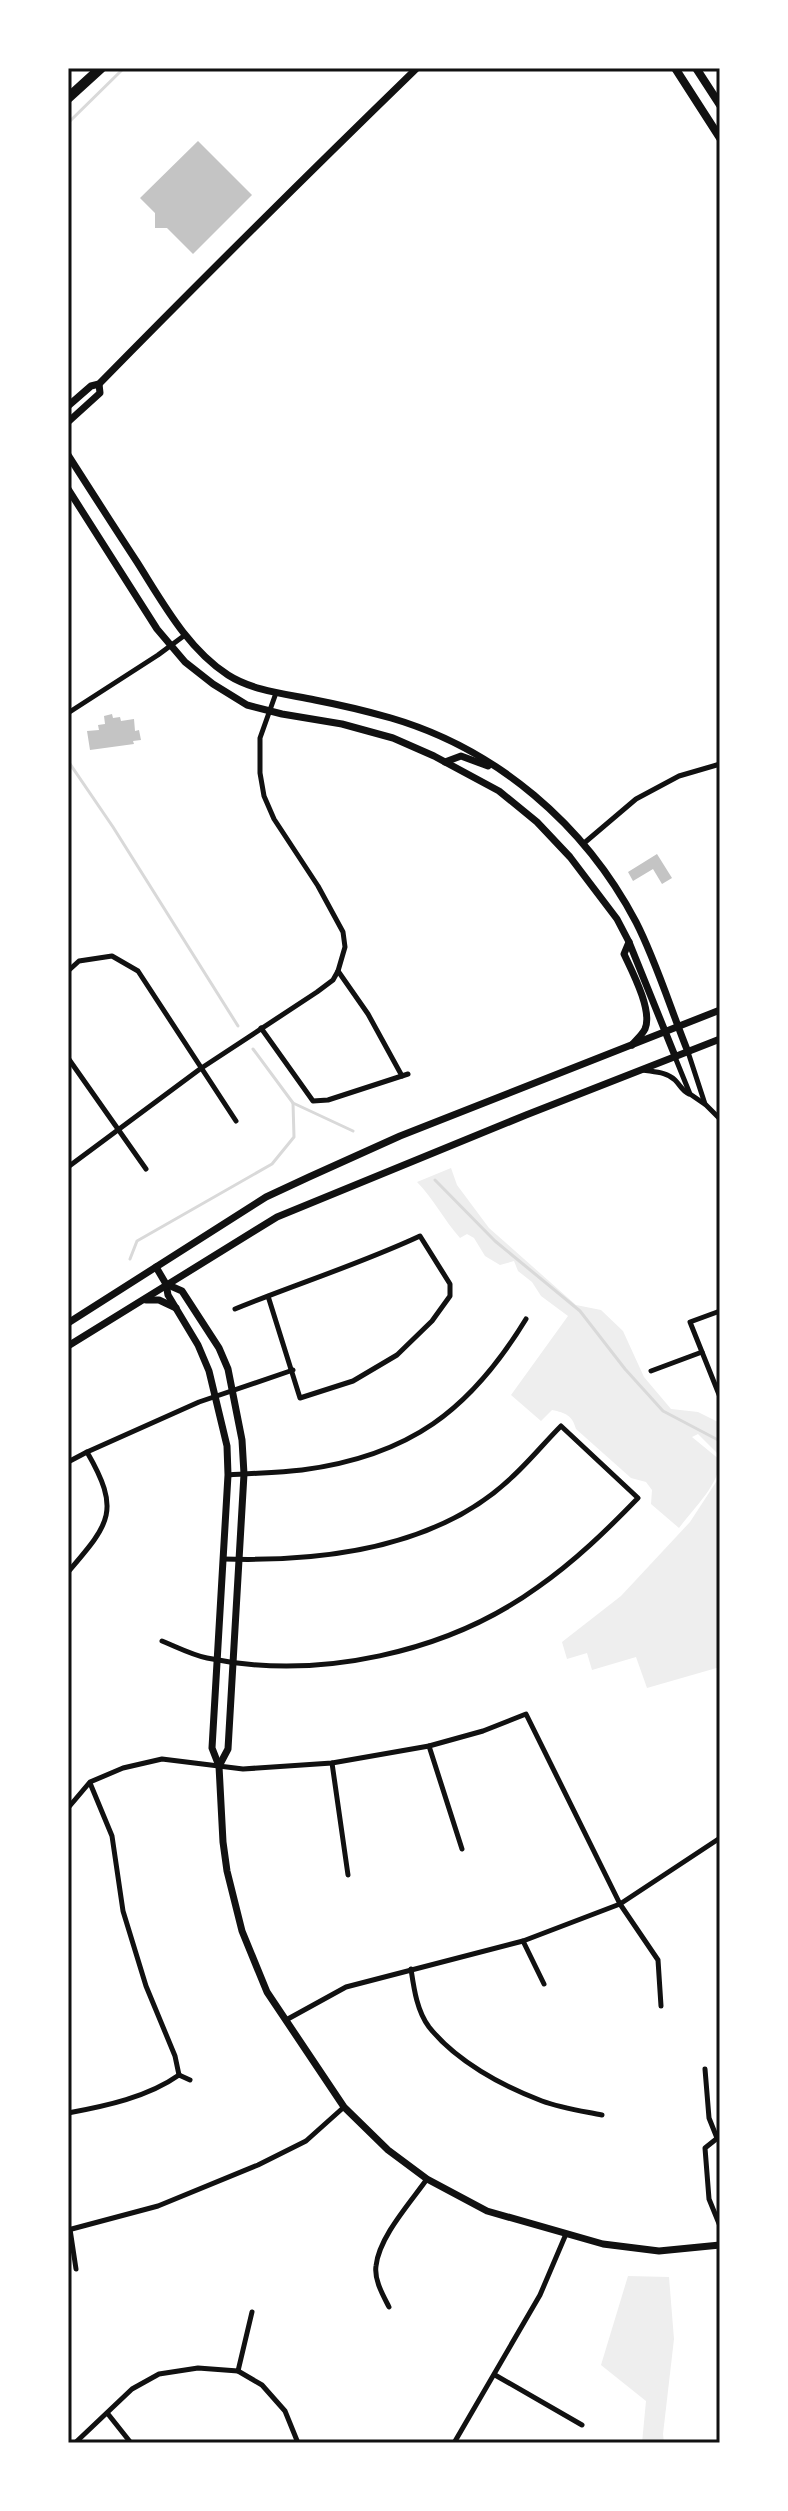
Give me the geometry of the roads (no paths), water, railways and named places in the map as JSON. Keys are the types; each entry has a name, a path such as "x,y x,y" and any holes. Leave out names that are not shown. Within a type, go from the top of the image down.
{"highway":[{"path":"68,98 101,68"}],"main road":[{"path":"675,68 720,137"},
{"path":"696,68 720,105"}],"street":[{"path":"68,406 91,386 99,384 417,68"},
{"path":"68,422 100,393 99,384"},
{"path":"68,455 175,622 198,650 228,675 250,685 357,708 418,726 453,742 524,786 583,844 612,882 637,925 706,1105"},
{"path":"68,489 157,629 185,662 213,684 247,705 342,724 393,738 499,791 537,822 605,901 629,942 690,1094"},
{"path":"68,713 185,635"},
{"path":"68,1167 200,1069 317,992 333,980 338,971 345,947 343,932 318,886 274,819 261,786 259,748 277,692"},
{"path":"445,762 461,756 498,768"},
{"path":"583,844 636,799 679,776 720,764"},
{"path":"629,942 624,954 645,1005 647,1019 643,1031 632,1045"},
{"path":"68,971 79,961 112,956 138,971 236,1121"},
{"path":"261,1028 313,1101 328,1100 405,1075 338,971"},
{"path":"68,1323 266,1197 400,1136 720,1010"},
{"path":"68,1346 286,1212 720,1039"},
{"path":"68,1058 146,1169"},
{"path":"642,1069 669,1076 680,1089 706,1105 720,1119"},
{"path":"235,1309 268,1296 389,1251 420,1236 450,1284 450,1296 432,1321 397,1355 353,1381 300,1398 268,1296"},
{"path":"156,1267 209,1371 227,1446 228,1475 212,1748 219,1766 223,1842 242,1931 263,1982 285,2021 344,2107 388,2150 427,2179 487,2211 603,2244 659,2251 720,2245"},
{"path":"166,1284 182,1291 228,1369 242,1440 244,1474 228,1749 219,1766"},
{"path":"143,1300 159,1300 176,1308"},
{"path":"720,1311 690,1322 720,1397"},
{"path":"228,1475 344,1463 393,1448 432,1427 476,1388 508,1349 526,1319"},
{"path":"651,1371 702,1352"},
{"path":"68,1462 217,1396 293,1370"},
{"path":"162,1641 204,1658 271,1666 322,1665 385,1654 461,1630 537,1589 597,1541 638,1498 561,1426 509,1480 473,1506 430,1529 364,1550 305,1557 223,1559"},
{"path":"68,1572 103,1525 108,1502 102,1479 87,1452"},
{"path":"68,1808 90,1782 123,1768 162,1759 243,1769 332,1763 429,1746 483,1731 526,1714 620,1904 658,1960 661,2006"},
{"path":"429,1746 462,1849"},
{"path":"332,1763 348,1875"},
{"path":"90,1782 112,1836 123,1911 146,1986 175,2056 179,2075"},
{"path":"285,2021 346,1987 523,1941 620,1904 720,1838"},
{"path":"523,1941 544,1984"},
{"path":"411,1969 416,2000 428,2026 457,2055 505,2084 545,2102 602,2115"},
{"path":"705,2069 709,2118 719,2137 705,2148 709,2199 720,2226"},
{"path":"179,2075 190,2080"},
{"path":"68,2113 102,2107 164,2086 179,2075"},
{"path":"76,2269 69,2230 158,2206 258,2165 306,2141 344,2107"},
{"path":"389,2307 379,2287 375,2268 381,2244 427,2179"},
{"path":"454,2443 540,2295 566,2234"},
{"path":"238,2371 252,2312"},
{"path":"75,2443 132,2389 159,2374 198,2368 238,2371 262,2385 285,2411 298,2443"},
{"path":"495,2375 582,2425"},
{"path":"108,2414 131,2443"}],"waterway":[{"path":"68,123 124,68"},
{"path":"68,761 238,1026"},
{"path":"253,1049 293,1103 353,1131"},
{"path":"130,1259 137,1241 272,1164 294,1137 293,1103"},
{"path":"435,1180 495,1241 580,1311 625,1369 663,1411 720,1441"}]}
